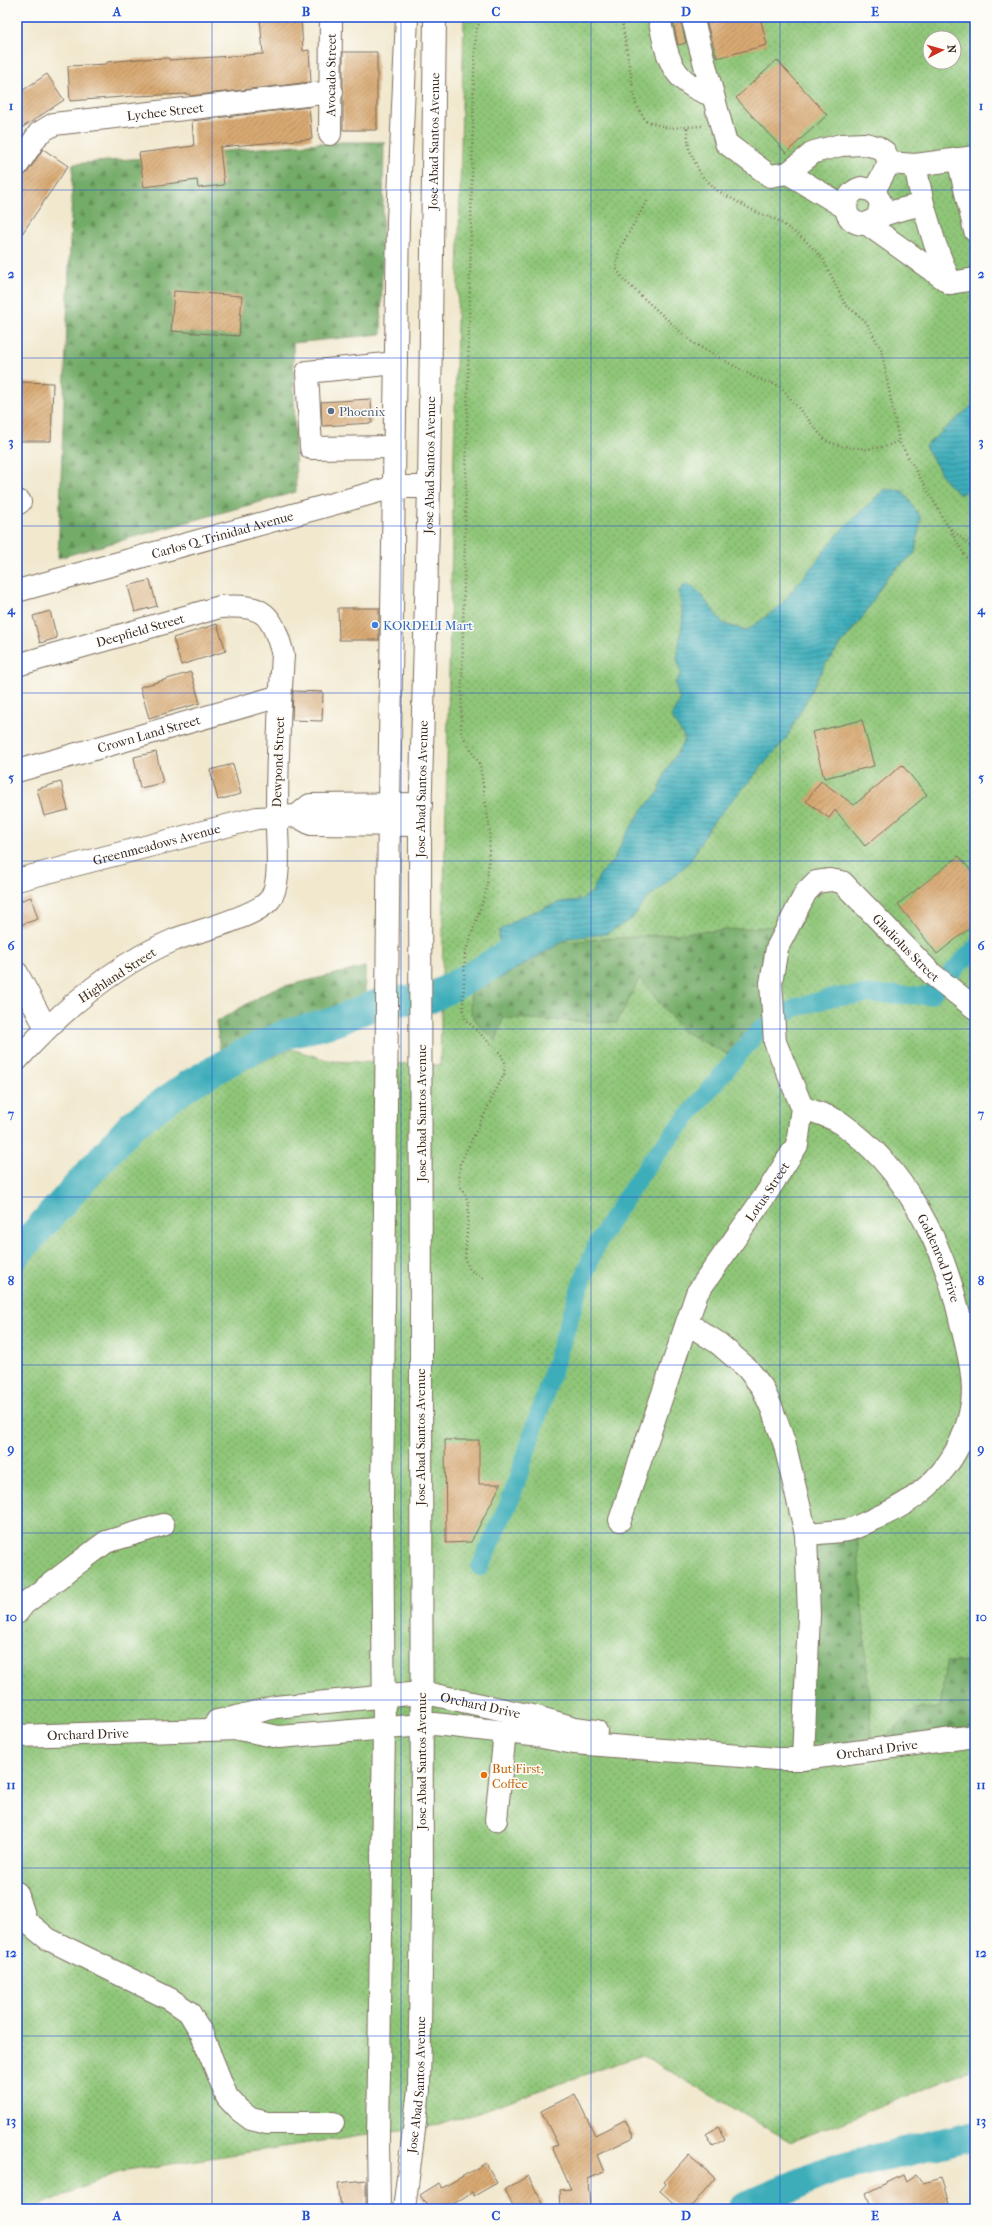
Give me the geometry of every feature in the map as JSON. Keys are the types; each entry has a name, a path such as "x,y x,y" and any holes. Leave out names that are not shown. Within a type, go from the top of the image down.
{"street":[{"name":"Avocado Street","path":"330,134 332,92 331,17"},
{"path":"380,2209 379,2122 384,1728 382,1504 389,966 389,815 398,220 407,17"},
{"name":"Jose Abad Santos Avenue","path":"404,2209 419,2090 422,1903 420,1725 421,814 429,487 436,17"},
{"path":"659,17 666,50 678,76 695,90 712,95"},
{"path":"692,17 726,143 770,176 788,173 814,152 841,146 865,144 877,147 885,152 889,163 874,191"},
{"name":"Lychee Street","path":"17,166 39,133 54,124 332,92"},
{"path":"889,163 915,165 966,158 975,231"},
{"path":"915,165 935,244 950,283"},
{"path":"788,173 846,208"},
{"path":"873,220 881,203 874,191 868,188 856,190 846,201 846,208 852,219 857,223 873,220 924,204"},
{"path":"873,220 950,283 975,279"},
{"path":"394,447 311,448 308,372 396,363"},
{"name":"Carlos Q. Trinidad Avenue","path":"17,591 394,487 429,487"},
{"name":"Deepfield Street","path":"17,665 220,607 245,605 263,613"},
{"name":"Dewpond Street","path":"258,910 272,897 277,877 287,816 280,696 283,655 277,631 263,613"},
{"name":"Crown Land Street","path":"17,771 280,696"},
{"name":"Greenmeadows Avenue","path":"17,880 257,818 287,816 310,806 389,815 421,814"},
{"name":"Gladiolus Street","path":"802,1107 775,1042 771,983 776,948 806,892 816,882 830,880 842,882 932,974 975,1008"},
{"name":"Highland Street","path":"17,1060 46,1028 74,1003 133,961 173,940 214,925 238,919 258,910"},
{"path":"17,973 46,1028"},
{"name":"Lotus Street","path":"620,1520 697,1294 764,1197 797,1145 802,1107"},
{"name":"Goldenrod Drive","path":"802,1107 840,1122 877,1153 910,1194 932,1236 953,1288 971,1369 972,1403 964,1432 952,1459 936,1479 917,1496 890,1513 850,1530 806,1534"},
{"path":"687,1323 718,1343 747,1368 762,1387 784,1442 806,1534 808,1615 803,1759"},
{"path":"17,1613 24,1604 106,1542 163,1525"},
{"name":"Orchard Drive","path":"159,1730 237,1717 275,1706 420,1694 537,1717 574,1728 778,1759"},
{"name":"Orchard Drive","path":"17,1736 239,1728 279,1737 435,1724 505,1732 574,1743 778,1759 803,1759 975,1736"},
{"path":"496,1820 505,1732"},
{"path":"17,1893 26,1921 48,1939 170,1999 190,2012 201,2032 227,2096 239,2110 251,2119 267,2123 333,2123"}],"path":[{"path":"482,17 476,31 474,74 462,733 480,765 490,832 487,888 465,954 463,1008 465,1019 501,1054 505,1063 504,1074 460,1164 459,1183 469,1203 465,1260 470,1270 483,1278"},
{"path":"621,17 636,105 646,121 656,126 687,128 720,122"},
{"path":"687,128 689,149 701,175 718,190 754,211 777,220 805,240 823,259 845,304 866,322 881,349 899,441 975,574"},
{"path":"647,201 619,250 616,268 625,282 693,343 756,378 780,386 826,441 841,446 866,449 884,447 899,441"},
{"path":"949,528 975,550"}],"green space":[{"path":"464,17 975,17 975,2069 791,2142 642,2055 440,2125 361,2135 119,2172 31,2209 17,2209 17,1270 146,1130 219,1081 291,1049 331,1061 440,1065"},
{"path":"331,142 384,142 381,334 293,343 296,492 58,558 73,164"},
{"path":"780,926 766,1014 727,1054 682,1031 640,978 617,1023 503,1018 496,1041 475,1020 470,1008 470,1000 475,979 562,942"},
{"path":"365,967 365,1001 221,1057 216,1022 273,989"},
{"path":"857,1534 873,1750 805,1740 815,1540"},
{"path":"975,1661 975,1726 879,1743 915,1709 940,1708 946,1662"}],"water":[{"path":"975,403 975,484 960,495 946,482 925,446"},
{"path":"885,489 903,491 921,518 915,553 887,577 865,614 825,665 786,739 711,825 689,863 647,899 632,919 606,934 569,938 499,979 499,931 520,917 560,902 580,900 592,892 601,872 613,861 625,836 642,810 658,793 666,771 685,739 671,716 680,701 675,684 681,673 677,659 683,616 679,591 687,583 699,592 723,623 746,631 779,607 843,528"}],"building":[{"path":"260,17 301,17 303,51 309,50 311,82 190,96 189,94 135,96 70,101 68,66 107,64 107,62 139,59 169,58 169,60 263,54"},
{"path":"672,17 680,17 686,43 678,45"},
{"path":"705,17 760,17 767,45 717,58"},
{"path":"343,52 377,52 377,130 343,130"},
{"path":"777,60 827,115 786,153 736,98"},
{"path":"47,74 64,100 17,131 17,94"},
{"path":"309,107 312,139 220,147 224,185 198,188 197,180 144,187 139,153 194,146 192,121"},
{"path":"17,131 23,135 17,143"},
{"path":"43,149 68,166 17,241 17,178 27,173"},
{"path":"174,291 242,296 239,336 171,331"},
{"path":"21,382 53,383 51,441 19,441"},
{"path":"371,399 372,423 322,426 321,402"},
{"path":"150,580 157,606 135,612 128,586"},
{"path":"338,608 379,608 379,640 339,640"},
{"path":"50,611 57,638 40,643 33,616"},
{"path":"217,624 226,651 181,665 173,638"},
{"path":"191,672 200,703 149,718 140,687"},
{"path":"293,691 323,692 322,721 292,720"},
{"path":"862,720 874,766 824,778 812,732"},
{"path":"156,752 163,783 140,788 134,757"},
{"path":"233,764 241,794 218,800 210,770"},
{"path":"902,765 927,795 865,846 835,810 829,818 806,801 821,781 854,805"},
{"path":"61,782 68,810 44,816 37,789"},
{"path":"959,856 975,876 975,924 937,954 898,904"},
{"path":"31,897 38,919 17,926 17,902"},
{"path":"445,1440 479,1440 479,1484 501,1484 471,1542 446,1543"},
{"path":"575,2094 595,2135 625,2120 634,2137 597,2155 604,2172 588,2179 590,2209 560,2209 559,2190 571,2189 552,2147 558,2145 541,2111"},
{"path":"718,2127 725,2139 713,2146 706,2134"},
{"path":"688,2155 715,2178 689,2209 680,2209 660,2191 666,2184 664,2182"},
{"path":"486,2163 497,2183 474,2196 472,2192 446,2209 429,2209 420,2195 439,2183 442,2188"},
{"path":"903,2175 906,2182 916,2175 922,2183 941,2178 951,2209 874,2209 866,2193"},
{"path":"528,2176 546,2209 515,2209 504,2190"},
{"path":"366,2180 366,2209 341,2209 338,2183"}],"waterway":[{"path":"17,1253 133,1124 190,1084 239,1056 284,1035 334,1022 382,1002 431,998 481,971 534,937"},
{"path":"480,1567 513,1493 579,1290 595,1248 612,1218 652,1159 760,1029 795,1008 833,997 872,994 929,996 975,948"},
{"path":"743,2209 748,2205 833,2169 975,2135"}],"place":[{"name":"Phoenix","path":"331,411"},
{"name":"KORDELI Mart","path":"375,625"},
{"name":"But First, Coffee","path":"484,1775"}]}
